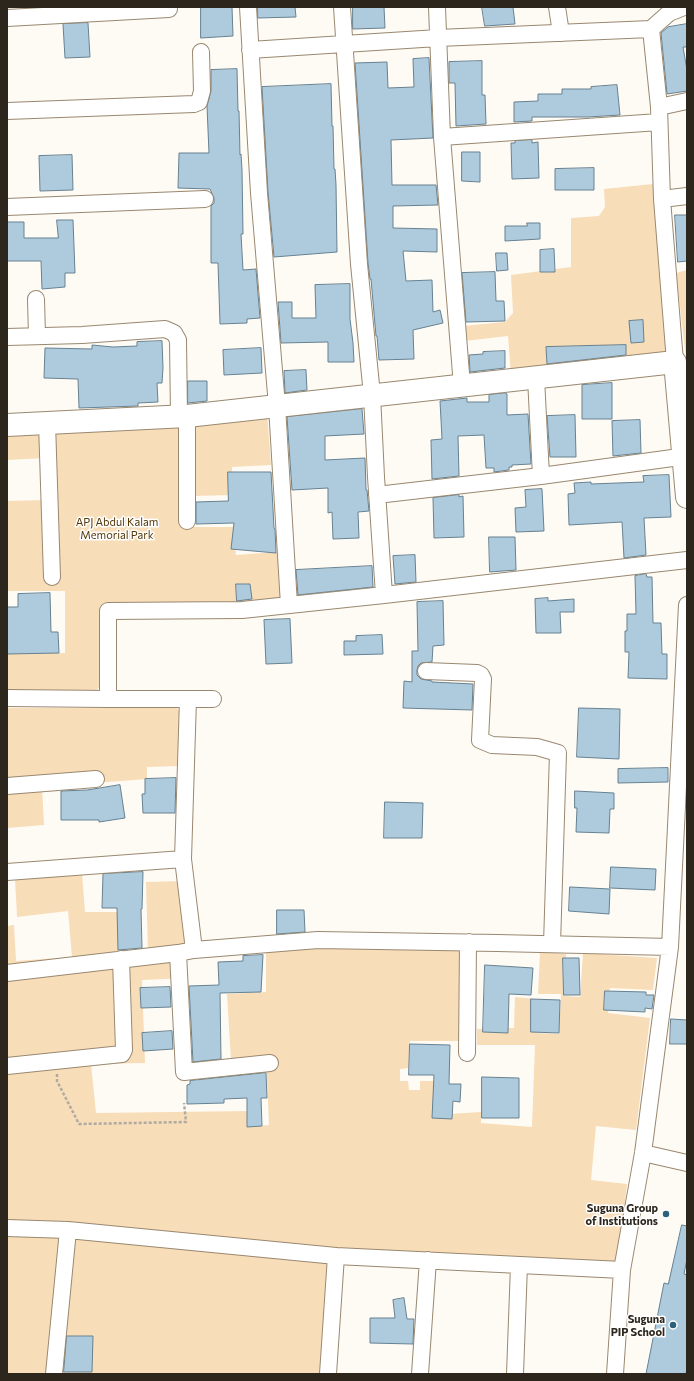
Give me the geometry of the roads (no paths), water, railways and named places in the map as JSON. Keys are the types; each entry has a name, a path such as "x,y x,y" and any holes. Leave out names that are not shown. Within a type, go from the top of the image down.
{"street":[{"path":"248,7 259,193 277,406 289,605"},
{"path":"342,7 359,264 372,395 384,595"},
{"path":"437,7 442,137 462,386"},
{"path":"557,7 561,33"},
{"path":"250,50 438,38 651,29 669,14 684,7"},
{"path":"7,18 169,9"},
{"path":"651,29 659,114 662,199 675,362 686,456 687,496"},
{"path":"7,111 194,104 199,102 202,91 200,52"},
{"path":"442,137 659,114 687,101"},
{"path":"662,199 687,196"},
{"path":"7,207 205,199"},
{"path":"36,299 37,336"},
{"path":"7,337 82,335 165,329 174,333 178,340 183,416 186,520"},
{"path":"7,425 183,416 675,362"},
{"path":"536,378 541,476"},
{"path":"47,423 52,577"},
{"path":"377,495 541,476 686,456"},
{"path":"108,699 108,610 242,610 687,560"},
{"path":"615,1374 622,1270 643,1153 670,947 687,605"},
{"path":"426,670 476,673 481,675 483,679 483,700 480,740 492,745 537,747 558,753 552,944"},
{"path":"7,698 213,699"},
{"path":"188,699 184,859 194,950"},
{"path":"7,786 96,779"},
{"path":"7,872 184,859"},
{"path":"7,973 194,950 318,940 670,947"},
{"path":"467,1053 469,942"},
{"path":"178,953 184,1072 270,1063"},
{"path":"7,1066 120,1055 124,1052 121,959"},
{"path":"643,1153 687,1163"},
{"path":"7,1228 68,1230 336,1256 622,1270"},
{"path":"54,1374 68,1230"},
{"path":"328,1374 336,1256"},
{"path":"420,1374 428,1260"},
{"path":"515,1374 519,1265"}],"place":[{"name":"Suguna Group of Institutions","path":"666,1214"},
{"name":"Suguna PIP School","path":"673,1325"}],"park label":[{"name":"APJ Abdul Kalam Memorial Park","path":"117,528"}]}
